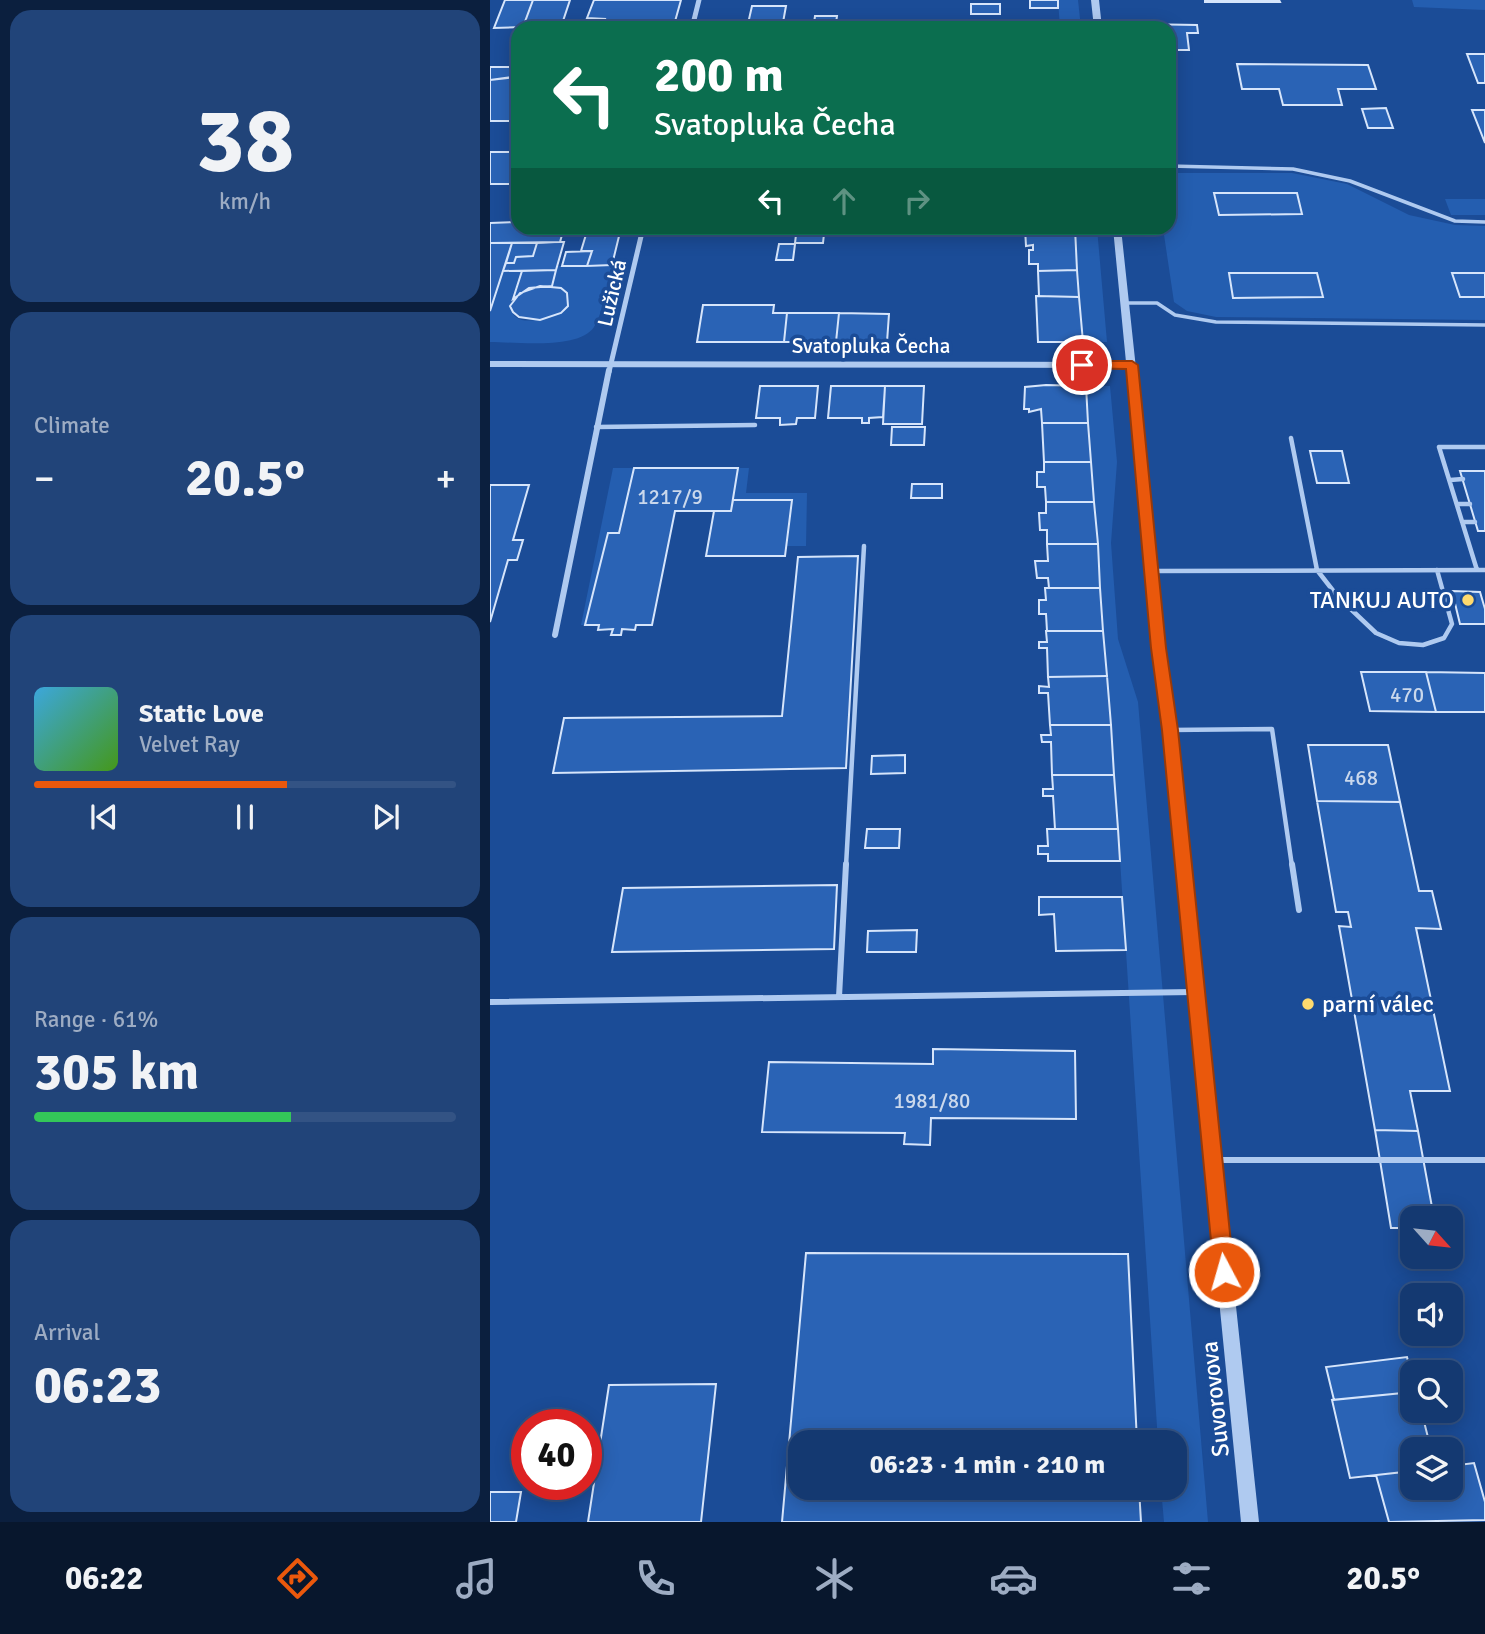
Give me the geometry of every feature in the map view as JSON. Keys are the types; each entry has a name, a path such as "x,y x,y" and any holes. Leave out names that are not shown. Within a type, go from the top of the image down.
{"street":[{"path":"694,21 699,0"},
{"path":"1095,0 1097,21"},
{"name":"Lužická","path":"610,365 641,235"},
{"name":"Suvorovova","path":"1118,235 1250,1522"},
{"name":"Svatopluka Čecha","path":"490,364 1132,365"},
{"path":"555,635 610,365"}],"lane":[{"path":"1176,166 1293,169 1350,181 1455,221 1485,222"},
{"path":"1123,303 1157,303 1175,315 1216,322 1485,325"},
{"path":"596,427 755,425"},
{"path":"1291,438 1317,570 1338,597 1376,633 1399,643 1423,645 1444,638 1452,624 1437,570"},
{"path":"1477,570 1439,447 1485,447"},
{"path":"1450,480 1463,479"},
{"path":"1457,504 1470,504"},
{"path":"1462,522 1475,522"},
{"path":"839,997 864,546"},
{"path":"1153,570 1485,570"},
{"path":"1170,730 1272,729 1300,909"},
{"path":"490,1002 1197,992"},
{"path":"1213,1160 1485,1160"}],"shaded area":[{"path":"1058,0 1078,0 1080,21 1060,21"},
{"path":"1412,0 1485,0 1485,10 1414,7"},
{"path":"1176,173 1292,173 1347,184 1409,215 1455,225 1485,226 1485,320 1216,317 1187,311 1174,302 1164,235 1176,235"},
{"path":"1445,199 1485,199 1485,215 1451,215"},
{"path":"1075,235 1098,235 1107,342 1083,342"},
{"path":"612,265 600,314 594,327 586,334 561,342 490,342 490,311 503,271 522,271 511,308 514,315 528,321 555,314 568,306 567,293 552,286 557,266"},
{"path":"1086,386 1110,386 1117,462 1111,543 1118,639 1138,702 1208,1522 1164,1522 1162,1500 1187,1500 1187,1430 1157,1430"},
{"path":"613,468 634,468 619,533 608,533 585,625 581,625"},
{"path":"738,468 749,468 746,493 807,493 806,546 787,546 792,500 733,500"}],"building":[{"path":"505,0 533,0 525,21 511,21 511,27 494,28"},
{"path":"533,0 570,0 563,21 525,21"},
{"path":"594,0 681,0 675,21 604,21 587,18"},
{"path":"1030,0 1058,0 1058,8 1030,8"},
{"path":"1279,0 1280,2 1205,2"},
{"path":"971,4 1000,4 1000,14 971,14"},
{"path":"752,6 786,6 783,21 749,21"},
{"path":"815,16 837,16 836,21 814,21"},
{"path":"1176,25 1197,25 1198,33 1187,33 1189,50 1176,50"},
{"path":"1467,54 1485,54 1485,83 1478,83"},
{"path":"1237,64 1368,65 1376,89 1338,89 1342,105 1283,105 1279,89 1242,89"},
{"path":"490,67 511,67 511,78 490,80"},
{"path":"511,77 511,121 490,121 490,80"},
{"path":"1386,108 1393,128 1368,128 1362,109"},
{"path":"1472,110 1485,110 1485,143"},
{"path":"490,152 511,152 511,184 490,184"},
{"path":"1214,193 1297,193 1302,214 1219,215"},
{"path":"511,222 511,235 562,235 560,242 490,243 490,223"},
{"path":"586,235 619,235 612,265 587,266 592,251 581,251"},
{"path":"796,235 824,235 823,243 795,243"},
{"path":"1025,235 1075,235 1077,270 1038,271 1038,264 1029,264 1029,250 1033,250 1033,245 1026,246"},
{"path":"564,242 556,270 503,271 506,263 514,263 516,257 533,256 537,243"},
{"path":"490,243 512,243 490,311"},
{"path":"512,243 537,243 533,256 516,257 514,263 506,263"},
{"path":"779,244 795,244 793,260 776,260"},
{"path":"592,251 587,266 562,266 566,252"},
{"path":"556,270 552,286 529,288 513,299 522,271"},
{"path":"1077,270 1079,297 1039,296 1038,271"},
{"path":"1229,273 1317,273 1323,297 1233,298"},
{"path":"1452,273 1485,273 1485,297 1460,297"},
{"path":"540,286 561,288 567,293 568,306 561,313 540,320 519,317 513,312 510,306 520,293"},
{"path":"1036,296 1079,297 1083,342 1038,342"},
{"path":"703,305 774,305 773,313 787,313 784,342 697,342"},
{"path":"787,313 839,313 836,342 784,342"},
{"path":"839,313 889,314 887,342 836,342"},
{"path":"760,386 818,386 815,418 797,418 796,424 780,425 780,418 756,418"},
{"path":"831,386 885,386 883,417 869,418 869,423 862,423 862,418 828,418"},
{"path":"885,386 924,386 922,424 883,424"},
{"path":"1086,386 1088,423 1042,423 1041,409 1029,412 1029,409 1024,409 1025,387"},
{"path":"1042,423 1088,423 1091,462 1044,462"},
{"path":"892,427 925,427 924,445 891,445"},
{"path":"1310,451 1342,451 1349,483 1317,483"},
{"path":"1044,462 1091,462 1094,502 1046,502 1045,487 1037,487 1037,472 1044,472"},
{"path":"634,468 738,468 731,511 675,511 652,625 636,625 635,630 622,629 621,635 611,635 613,629 598,630 599,625 585,625 608,533 619,533"},
{"path":"1460,471 1485,471 1485,531 1478,531"},
{"path":"912,484 942,484 942,498 911,498"},
{"path":"490,485 529,485 513,540 523,540 517,560 508,560 490,622"},
{"path":"733,500 792,500 785,556 706,556 714,511 731,511"},
{"path":"1046,502 1094,502 1098,544 1047,544 1047,530 1040,530 1039,513 1046,513"},
{"path":"1047,544 1098,544 1100,588 1049,588 1048,578 1037,578 1035,561 1048,561"},
{"path":"858,556 846,768 553,773 564,718 782,716 798,557"},
{"path":"1045,588 1100,588 1103,631 1047,631 1046,614 1039,614 1039,600 1046,600"},
{"name":"TANKUJ AUTO","path":"1452,591 1480,592 1485,609 1485,624 1460,624"},
{"path":"1046,631 1103,631 1107,676 1048,677 1047,648 1039,648 1039,642 1047,642"},
{"path":"1361,672 1426,672 1436,712 1370,711"},
{"path":"1426,672 1485,673 1485,712 1436,712"},
{"path":"1107,676 1111,725 1050,725 1048,693 1039,693 1039,686 1049,687 1048,677"},
{"path":"1050,725 1111,725 1114,775 1052,775 1051,742 1042,742 1041,735 1051,735"},
{"path":"1308,745 1388,745 1400,802 1317,801"},
{"path":"905,755 905,773 871,774 872,756"},
{"path":"1052,775 1114,775 1118,829 1055,829 1053,796 1043,796 1043,789 1053,789"},
{"path":"1317,801 1400,802 1419,891 1432,891 1441,929 1416,928 1450,1091 1410,1091 1418,1131 1375,1130 1339,926 1351,927 1348,912 1336,912"},
{"path":"867,829 900,829 899,848 865,848"},
{"path":"1047,829 1118,829 1120,861 1048,861 1048,854 1038,854 1038,846 1048,846"},
{"path":"837,885 834,949 612,952 623,888"},
{"path":"1039,897 1122,897 1126,950 1056,951 1054,914 1039,915"},
{"path":"917,930 916,952 867,952 868,931"},
{"path":"933,1049 1075,1051 1076,1119 931,1118 930,1145 904,1144 905,1133 762,1132 769,1062 933,1064"},
{"path":"1375,1130 1418,1131 1432,1206 1400,1206 1400,1228 1391,1228"},
{"path":"806,1253 1128,1254 1136,1430 790,1430"},
{"path":"1407,1357 1408,1360 1400,1360 1400,1393 1334,1400 1326,1367"},
{"path":"716,1384 701,1522 588,1522 591,1500 602,1500 602,1431 609,1385"},
{"path":"1400,1393 1400,1423 1424,1423 1428,1437 1400,1437 1400,1472 1350,1478 1332,1400"},
{"path":"788,1455 788,1500 1140,1500 1141,1522 782,1522"},
{"path":"1474,1463 1485,1502 1485,1520 1389,1522 1376,1475 1400,1472 1400,1500 1463,1500 1463,1464"},
{"path":"490,1492 511,1492 511,1500 520,1500 516,1522 490,1522"}],"place":[{"name":"TANKUJ AUTO","path":"1468,600"},
{"name":"parní válec","path":"1308,1004"}],"route":[{"path":"1082,365 1132,365 1224,1272"}]}
